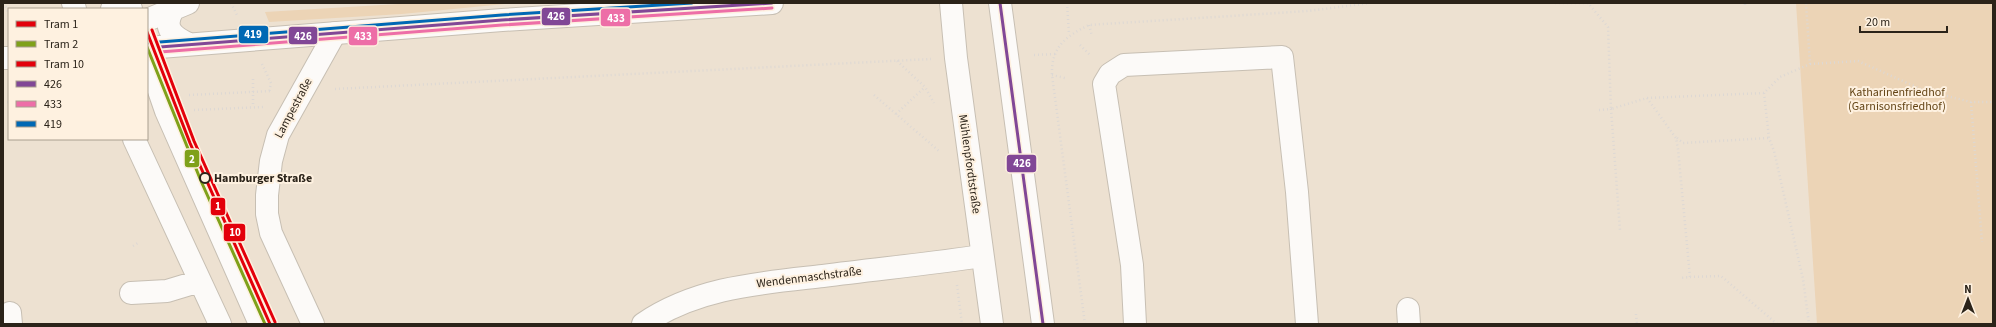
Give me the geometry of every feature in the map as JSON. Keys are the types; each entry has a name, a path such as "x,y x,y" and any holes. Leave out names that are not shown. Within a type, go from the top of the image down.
{"main road":[{"path":"148,48 335,33 772,3"},
{"name":"Mühlenpfordtstraße","path":"951,3 954,44 992,324"},
{"path":"1000,3 1043,324"},
{"path":"180,7 168,20 168,26 176,37 189,44"},
{"path":"148,20 180,7"},
{"name":"Lampestraße","path":"313,324 271,233 267,214 267,195 275,142 284,123 335,33"},
{"path":"1136,324 1132,265 1104,84 1110,74 1124,65 1282,57 1297,192 1307,324"},
{"path":"148,59 161,96 260,324"},
{"path":"134,140 220,324"},
{"name":"Wendenmaschstraße","path":"643,324 678,304 711,292 751,285 982,256"},
{"path":"131,293 167,291 200,281"}],"path":[{"path":"1067,3 1069,35"},
{"path":"1085,324 1052,75 1055,54 1069,35 1089,25 1300,12 1370,3"},
{"path":"1556,3 1588,3 1608,26 1611,109 1620,230"},
{"path":"1806,3 1810,64"},
{"path":"1089,25 1092,36"},
{"path":"332,89 896,61 925,87 896,114"},
{"path":"1598,110 1611,109 1647,98 1764,93 1780,77 1810,64 1858,61 1923,90 1971,102 1993,102"},
{"path":"1052,75 1065,78"},
{"path":"253,79 253,107"},
{"path":"161,96 269,92 271,83"},
{"path":"1764,93 1769,138 1774,151 1803,279 1809,324"},
{"path":"874,95 939,151"},
{"path":"1647,98 1676,138 1683,142 1769,138"},
{"path":"1971,102 1982,242"},
{"path":"191,110 266,107"},
{"path":"1676,138 1690,277"},
{"path":"133,246 138,243"},
{"path":"1680,278 1721,276 1777,324"},
{"path":"956,279 962,324"},
{"path":"1636,314 1637,324"}],"green space":[{"path":"415,3 515,3 402,14 269,22 265,12"},
{"name":"Katharinenfriedhof (Garnisonsfriedhof)","path":"1796,3 1993,3 1993,324 1817,324"}],"tram line":[{"name":"10","path":"152,30 194,141 275,322"},
{"name":"1","path":"148,35 190,143 270,324"},
{"name":"2","path":"148,49 201,181 265,324"}],"transit line":[{"name":"419","path":"148,43 502,15 692,3"},
{"name":"426","path":"148,48 502,20 772,3"},
{"name":"426","path":"1000,3 1043,324"},
{"name":"433","path":"148,53 502,25 772,8"}],"place":[{"name":"Hamburger Straße","path":"205,178"}]}
